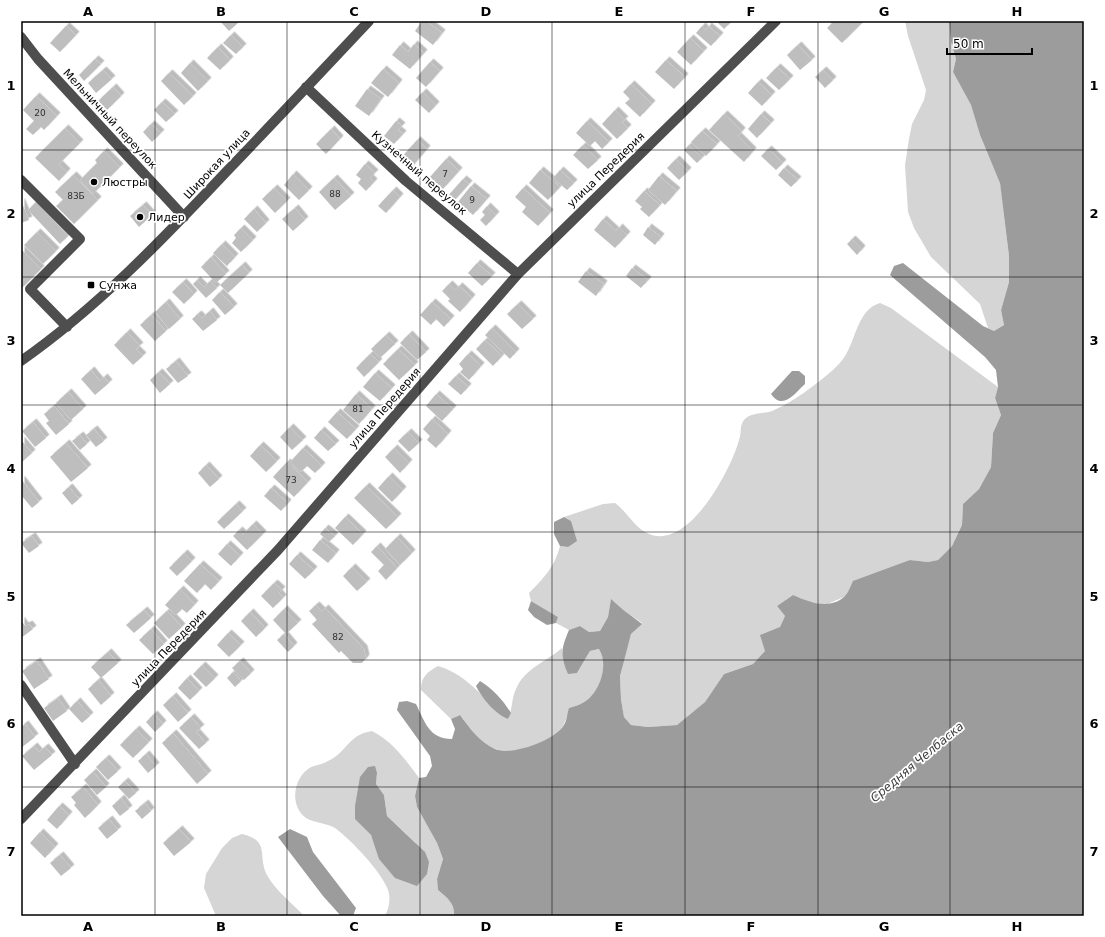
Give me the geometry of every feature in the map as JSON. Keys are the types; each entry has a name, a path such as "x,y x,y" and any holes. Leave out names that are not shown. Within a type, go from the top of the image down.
{"street":[{"name":"Широкая улица","path":"21,361 67,327 131,269 184,217 369,21"},
{"name":"улица Передерия","path":"21,819 76,764 278,550 518,274 776,21"},
{"name":"Мельничный переулок","path":"21,37 38,59 184,217"},
{"name":"Кузнечный переулок","path":"306,87 406,181 518,274"},
{"path":"21,180 80,239 30,289 67,327"},
{"path":"21,685 76,764"}],"shaded area":[{"path":"905,21 949,21 951,42 956,59 953,72 971,105 980,135 1000,182 1009,256 1009,282 1001,310 1004,325 994,331 988,328 980,304 931,257 914,228 908,212 905,165 912,124 924,100 926,90 908,36"},
{"path":"880,303 891,308 998,387 995,398 1001,415 993,433 991,467 979,489 963,504 962,525 952,546 938,560 928,562 910,560 844,597 825,605 807,601 793,595 777,606 785,616 765,651 753,664 724,674 705,702 677,725 648,727 631,725 624,717 621,699 620,676 631,634 642,623 611,600 608,617 600,631 589,632 580,626 569,630 556,623 558,617 531,601 529,593 552,566 560,546 568,547 571,521 564,517 603,504 615,503 637,526 645,532 660,536 676,532 691,521 717,489 734,454 744,420 753,414 769,412 789,403 833,370 841,362 849,349 862,318 873,306"},
{"path":"562,648 563,661 577,673 590,651 600,649 603,670 599,685 590,698 581,704 569,708 564,724 558,732 542,742 523,749 504,751 490,747 476,735 460,715 451,719 421,690 421,685 425,675 438,666 453,672 465,680 489,702 499,714 508,719 511,712 513,696 520,682 530,670"},
{"path":"372,731 386,740 404,758 419,778 415,796 417,807 437,843 443,859 437,879 438,890 452,904 454,916 385,916 388,910 389,893 384,882 372,865 349,840 335,828 306,818 297,806 295,792 300,778 305,772 311,767 324,763 335,757 352,740 364,733","holes":["377,773 376,784 384,795 387,816 416,843 375,845 371,835 356,819"]},
{"path":"242,834 257,841 262,850 264,868 270,881 304,916 216,916 204,888 206,874 222,848 232,838"}],"water":[{"name":"Средняя Челбаска","path":"949,21 1084,21 1084,916 454,916 452,904 438,890 437,879 443,859 437,843 417,807 415,796 419,778 426,777 432,766 430,756 397,710 399,702 407,701 416,704 425,723 433,733 444,738 452,739 455,729 451,719 460,715 471,730 484,743 495,749 502,751 522,749 532,746 559,731 566,721 569,708 581,704 590,698 598,685 603,670 602,655 599,649 590,651 577,673 568,674 562,652 569,630 580,626 589,632 600,631 608,617 611,599 642,624 631,634 620,676 621,699 624,717 631,725 648,727 677,725 705,702 724,674 753,664 765,651 760,635 780,627 785,616 777,606 793,595 819,604 832,603 845,596 853,581 910,560 928,562 938,560 952,546 962,525 963,504 979,489 991,467 993,433 1001,415 995,398 998,387 996,370 985,357 890,275 894,266 903,263 983,326 994,331 1004,325 1001,310 1009,282 1009,256 1000,183 980,135 971,105 953,72 956,59 951,42"},
{"path":"792,371 799,371 805,376 805,384 789,399 780,401 775,399 771,394"},
{"path":"564,517 571,521 577,541 568,547 560,546 554,534 554,522"},
{"path":"531,601 558,617 556,623 547,625 534,617 528,610"},
{"path":"480,681 493,691 505,704 511,713 508,719 494,710 482,696 476,686"},
{"path":"375,766 377,773 376,784 384,795 387,816 425,852 429,862 427,874 417,886 395,878 379,859 371,835 355,819 355,806 360,777 368,767"},
{"path":"290,829 307,837 313,852 356,908 353,916 341,916 323,896 278,837"}],"building":[{"path":"220,21 240,21 229,31"},
{"path":"422,21 426,21 442,33 433,45 415,31"},
{"path":"716,21 729,21 731,22 724,29"},
{"path":"829,21 864,21 842,43 827,28 832,23"},
{"path":"66,26 76,35 60,52 50,43"},
{"path":"702,26 706,30 708,26 720,36 711,46 696,33"},
{"path":"231,35 243,47 236,54 223,43"},
{"path":"690,38 704,51 691,65 677,52"},
{"path":"414,44 424,53 410,69 392,55 400,45 408,52"},
{"path":"798,45 812,60 800,70 787,55"},
{"path":"218,47 230,60 220,70 207,58"},
{"path":"95,59 101,64 84,81 79,75"},
{"path":"666,60 685,77 674,89 655,72"},
{"path":"430,62 440,71 426,87 416,78"},
{"path":"190,63 208,81 198,91 181,73"},
{"path":"777,67 790,79 779,90 766,78"},
{"path":"383,69 399,83 388,97 371,83"},
{"path":"103,70 112,79 96,93 88,83"},
{"path":"823,70 833,80 825,88 815,77"},
{"path":"169,73 193,96 184,105 161,81"},
{"path":"758,82 772,95 762,106 748,93"},
{"path":"631,84 652,104 640,117 625,103 630,99 623,92"},
{"path":"113,87 121,96 107,110 98,101"},
{"path":"367,89 381,99 369,116 355,106"},
{"path":"423,92 436,105 429,113 415,100"},
{"path":"36,96 57,116 44,130 41,127 33,135 26,129 34,121 23,110"},
{"path":"162,102 175,114 166,122 154,110"},
{"path":"615,110 625,120 622,122 628,128 617,139 602,124"},
{"path":"724,114 742,131 738,136 753,151 744,162 709,130"},
{"path":"761,114 771,123 757,138 748,129"},
{"path":"396,121 402,126 398,130 403,134 394,144 384,136"},
{"path":"587,121 609,142 602,149 595,141 590,146 576,133"},
{"path":"151,124 161,133 152,142 143,132"},
{"path":"65,128 80,143 59,164 67,172 59,181 35,158"},
{"path":"331,129 340,139 326,154 316,144"},
{"path":"702,131 717,144 706,156 691,142"},
{"path":"417,140 427,149 410,169 400,159"},
{"path":"583,145 598,160 588,169 573,155"},
{"path":"689,145 702,158 697,163 684,150"},
{"path":"768,149 783,163 776,170 761,156"},
{"path":"104,151 120,167 93,194 80,180 97,163 95,160"},
{"path":"446,159 459,171 443,189 430,177"},
{"path":"676,159 688,171 679,180 667,168"},
{"path":"365,164 375,173 370,178 374,182 366,191 358,183 361,179 356,175"},
{"path":"784,168 798,180 791,187 778,175"},
{"path":"540,170 560,187 548,200 529,183"},
{"path":"560,170 574,183 567,190 553,178"},
{"path":"293,174 309,190 299,200 284,185"},
{"path":"73,175 98,200 74,224 56,206 63,200 55,192"},
{"path":"659,176 677,191 665,205 648,190"},
{"path":"334,178 351,196 335,210 319,192"},
{"path":"463,179 469,184 453,202 447,197"},
{"path":"471,186 487,199 473,215 458,202"},
{"path":"274,188 287,201 275,213 262,199"},
{"path":"523,188 550,213 538,226 522,212 526,207 515,197"},
{"path":"393,190 400,197 386,213 378,206"},
{"path":"644,191 660,205 649,217 640,209 642,207 635,201"},
{"path":"21,201 29,220 21,223"},
{"path":"36,202 68,236 60,244 28,210"},
{"path":"143,205 152,215 139,227 130,216"},
{"path":"487,206 496,215 486,226 480,220 485,215 482,212"},
{"path":"295,208 305,220 293,231 282,219"},
{"path":"254,209 266,223 257,232 244,219"},
{"path":"603,219 616,231 619,227 627,235 615,248 594,230"},
{"path":"648,227 661,237 655,245 643,235"},
{"path":"241,228 253,240 241,252 232,243 236,238 234,235"},
{"path":"37,232 56,251 43,264 24,245"},
{"path":"852,239 862,249 857,255 847,244"},
{"path":"222,244 235,257 227,266 213,253"},
{"path":"21,249 41,269 21,289"},
{"path":"211,257 226,274 216,283 201,267"},
{"path":"477,263 492,276 482,286 468,273"},
{"path":"242,265 249,273 228,293 220,285"},
{"path":"632,268 648,280 641,288 626,276"},
{"path":"586,271 604,284 596,296 578,282"},
{"path":"197,280 204,287 210,281 217,288 206,298 193,284"},
{"path":"183,282 194,294 184,304 172,292"},
{"path":"449,284 455,290 459,286 472,298 460,312 448,301 450,299 442,291"},
{"path":"220,292 234,307 225,315 212,300"},
{"path":"166,302 180,319 169,329 155,312"},
{"path":"432,302 451,319 444,327 436,319 431,325 420,315"},
{"path":"518,304 533,319 522,329 507,314"},
{"path":"210,311 217,320 203,331 192,319 198,314 202,318"},
{"path":"151,315 166,331 155,341 140,325"},
{"path":"492,328 516,352 510,359 485,335"},
{"path":"127,332 140,346 136,349 143,356 133,365 114,345"},
{"path":"409,334 426,352 417,360 400,343"},
{"path":"386,335 395,344 380,358 371,349"},
{"path":"485,340 502,356 493,366 476,349"},
{"path":"398,349 415,365 399,380 383,364"},
{"path":"370,354 379,362 364,377 356,368"},
{"path":"468,354 481,366 469,380 460,372 463,369 459,364"},
{"path":"176,361 188,376 178,383 166,369"},
{"path":"91,370 100,381 104,377 109,383 95,395 81,379"},
{"path":"159,372 170,384 160,393 150,380"},
{"path":"375,373 392,388 380,401 363,387"},
{"path":"456,376 468,387 461,395 448,384"},
{"path":"68,392 83,409 71,420 56,403"},
{"path":"356,394 372,409 359,424 343,410"},
{"path":"436,394 453,409 442,421 426,406"},
{"path":"54,406 69,424 56,435 46,423 49,421 44,414"},
{"path":"337,412 356,429 347,439 328,422"},
{"path":"432,419 448,434 436,448 427,440 430,436 423,429"},
{"path":"33,422 46,438 35,447 22,431"},
{"path":"290,427 303,440 292,450 280,437"},
{"path":"94,429 104,441 96,447 86,435"},
{"path":"321,430 336,444 328,451 314,438"},
{"path":"408,432 419,443 409,452 398,441"},
{"path":"80,435 87,444 80,450 72,441"},
{"path":"21,440 32,453 22,462 21,461"},
{"path":"66,443 88,468 71,482 50,457"},
{"path":"260,445 277,461 266,472 250,456"},
{"path":"303,448 322,466 315,473 307,466 301,472 290,462"},
{"path":"394,448 409,463 400,473 385,457"},
{"path":"287,462 308,482 294,497 273,477"},
{"path":"206,465 219,479 210,487 198,473"},
{"path":"389,476 403,490 392,502 378,488"},
{"path":"21,479 39,502 32,508 21,495"},
{"path":"366,486 398,517 386,529 354,498"},
{"path":"69,487 79,499 72,505 62,493"},
{"path":"271,488 288,503 281,511 264,496"},
{"path":"236,504 243,511 224,529 217,522"},
{"path":"345,517 363,534 353,545 335,528"},
{"path":"253,524 263,534 247,550 233,536 239,530 243,534"},
{"path":"325,528 335,536 329,542 320,534"},
{"path":"32,536 39,546 29,553 21,543"},
{"path":"397,537 412,553 400,565 385,549"},
{"path":"320,540 336,553 328,563 312,550"},
{"path":"227,544 240,556 231,566 218,554"},
{"path":"377,546 397,568 386,580 378,571 384,565 371,552"},
{"path":"184,553 192,561 177,576 169,568"},
{"path":"297,555 314,570 305,579 289,564"},
{"path":"200,564 219,581 211,590 205,584 197,593 184,581"},
{"path":"352,567 367,582 357,591 343,576"},
{"path":"274,583 282,590 279,593 283,598 273,608 261,596"},
{"path":"180,589 195,604 187,613 182,609 176,615 165,605"},
{"path":"316,605 322,611 325,608 364,649 366,658 362,663 353,663 341,651 339,653 312,624 317,620 309,611"},
{"path":"284,609 298,623 286,634 273,620"},
{"path":"144,610 151,618 134,633 126,625"},
{"path":"167,611 182,627 169,639 154,623"},
{"path":"250,612 265,628 256,637 241,621"},
{"path":"21,620 25,626 29,624 33,629 21,638"},
{"path":"151,629 164,644 153,654 139,640"},
{"path":"228,633 241,645 229,657 217,645"},
{"path":"284,634 294,646 288,652 277,640"},
{"path":"108,652 118,663 101,678 91,667"},
{"path":"37,661 49,679 34,689 22,671"},
{"path":"240,661 251,673 244,680 232,668"},
{"path":"202,665 215,678 206,687 193,674"},
{"path":"233,672 241,681 235,687 227,678"},
{"path":"187,678 199,691 190,700 178,688"},
{"path":"98,680 111,696 101,705 88,689"},
{"path":"173,696 188,713 178,722 163,705"},
{"path":"58,698 67,711 53,721 44,708"},
{"path":"77,701 90,716 82,723 69,709"},
{"path":"154,714 163,724 155,732 146,722"},
{"path":"191,717 201,728 196,732 206,743 199,749 179,728"},
{"path":"25,724 35,737 21,748 21,727"},
{"path":"136,729 149,742 133,758 120,745"},
{"path":"173,733 208,774 197,784 162,743"},
{"path":"34,746 39,752 45,747 52,755 34,770 22,756"},
{"path":"146,754 156,766 148,773 138,761"},
{"path":"106,758 118,771 108,780 96,767"},
{"path":"93,772 106,787 97,795 84,780"},
{"path":"125,781 136,793 129,799 118,787"},
{"path":"83,787 98,805 85,818 74,805 76,803 71,797"},
{"path":"121,798 129,809 120,816 112,806"},
{"path":"145,803 151,811 142,819 135,811"},
{"path":"59,806 69,815 57,829 47,820"},
{"path":"109,819 118,830 107,839 98,828"},
{"path":"179,829 191,842 174,856 163,843"},
{"path":"40,832 55,847 45,858 30,843"},
{"path":"60,855 71,868 61,876 50,863"}],"place":[{"name":"Люстры","path":"94,182"},
{"name":"Лидер","path":"140,217"},
{"name":"Сунжа","path":"91,285"}]}
